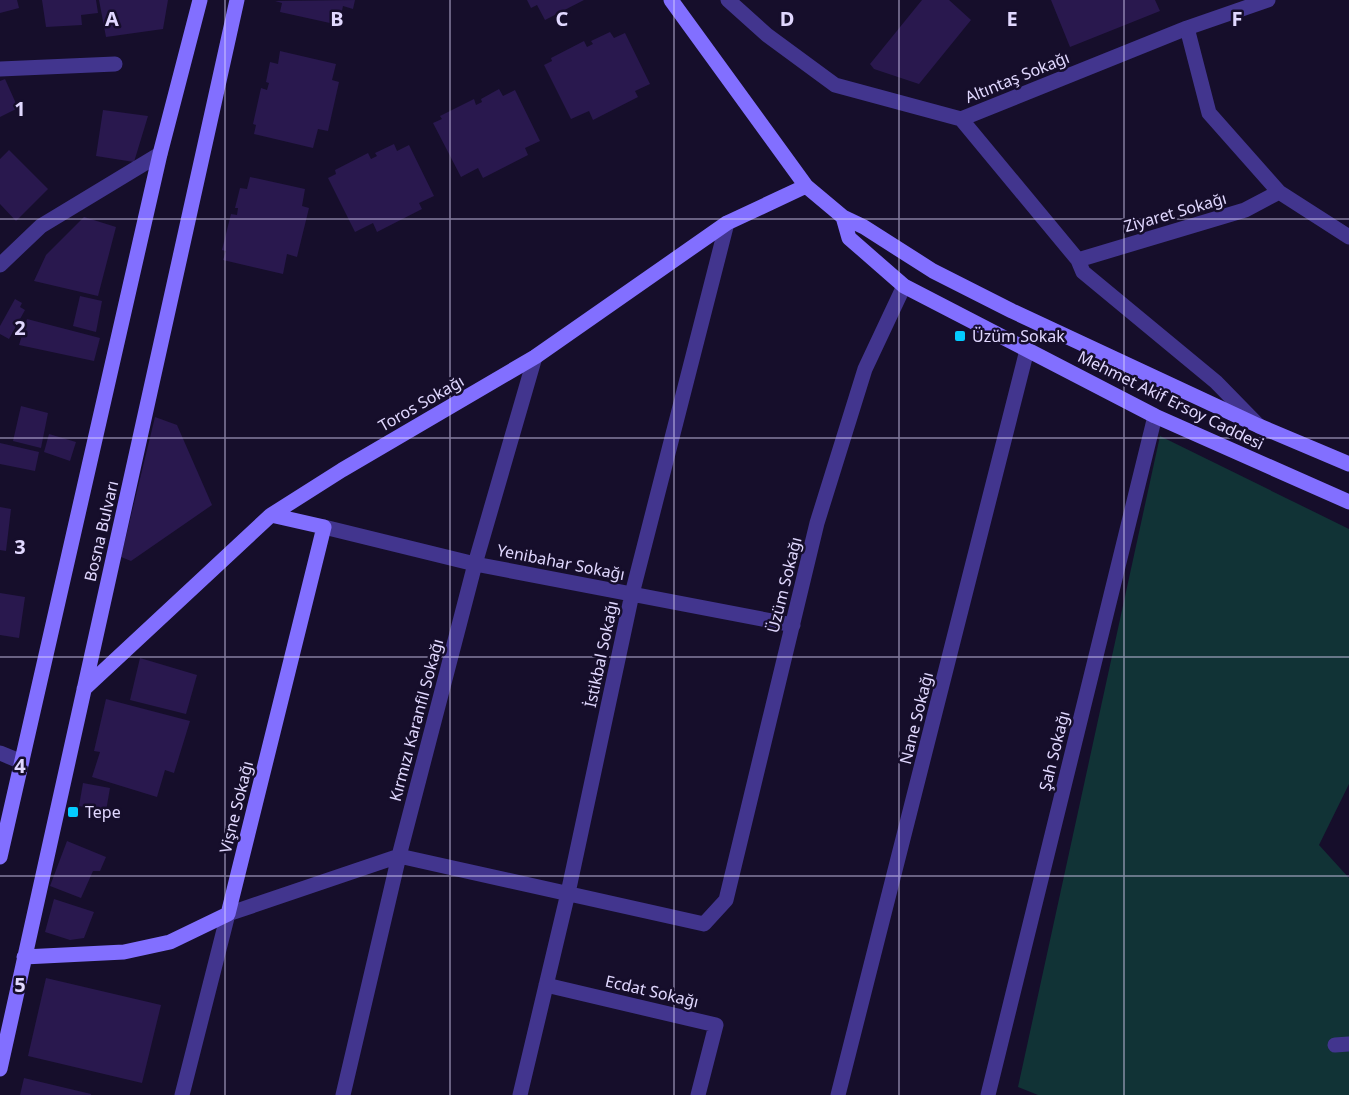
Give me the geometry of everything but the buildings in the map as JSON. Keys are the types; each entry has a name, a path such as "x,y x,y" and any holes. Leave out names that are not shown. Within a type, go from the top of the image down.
{"main road":[{"name":"Bosna Bulvarı","path":"0,857 160,154 200,0"},
{"name":"Bosna Bulvarı","path":"0,1069 237,0"},
{"name":"Mehmet Akif Ersoy Caddesi","path":"676,1 806,186 843,217 864,227 933,271 982,296 1259,426 1349,464"},
{"name":"Toros Sokağı","path":"84,689 271,515 342,470 535,357 727,223 806,186"},
{"name":"Mehmet Akif Ersoy Caddesi","path":"843,217 849,238 904,286 1155,416 1349,502"},
{"path":"271,515 324,527"},
{"name":"Vişne Sokağı","path":"228,914 324,527"},
{"path":"24,957 124,952 170,942 228,914"}],"street":[{"name":"Altıntaş Sokağı","path":"729,0 775,41 835,85 961,119 1187,28 1268,0"},
{"path":"1187,28 1209,113 1279,192 1349,237"},
{"path":"0,69 115,64"},
{"path":"961,119 1078,260 1083,272 1216,382 1259,426"},
{"path":"0,266 41,226 160,154"},
{"name":"Ziyaret Sokağı","path":"1078,260 1245,210 1279,192"},
{"name":"İstikbal Sokağı","path":"520,1095 568,893 632,594 727,223"},
{"name":"Üzüm Sokağı","path":"568,893 704,924 726,900 817,523 866,369 904,286"},
{"name":"Nane Sokağı","path":"838,1095 1027,350"},
{"name":"Kırmızı Karanfil Sokağı","path":"343,1095 399,856 475,564 535,357"},
{"name":"Şah Sokağı","path":"988,1095 1155,416"},
{"name":"Yenibahar Sokağı","path":"324,527 475,564 793,625"},
{"path":"0,753 22,762"},
{"path":"228,914 399,856 568,893"},
{"name":"Vişne Sokağı","path":"182,1095 228,914"},
{"name":"Ecdat Sokağı","path":"546,985 716,1024 699,1095"}],"green space":[{"path":"1160,436 1349,529 1349,784 1319,845 1349,878 1349,1095 1038,1095 1018,1087"}],"place":[{"name":"Üzüm Sokak","path":"960,336"},
{"name":"Tepe","path":"73,812"}]}
